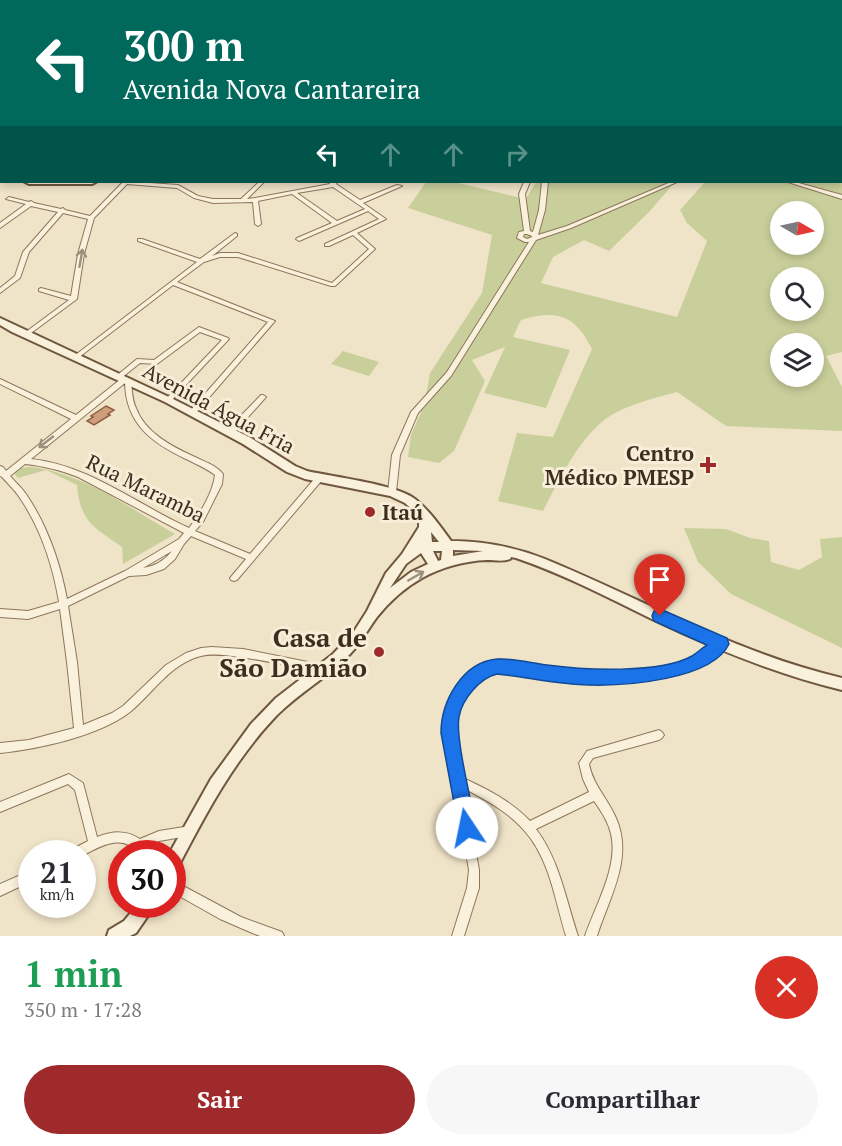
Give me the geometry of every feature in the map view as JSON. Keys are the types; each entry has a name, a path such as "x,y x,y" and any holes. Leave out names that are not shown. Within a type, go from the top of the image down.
{"main road":[{"name":"Avenida Água Fria","path":"0,321 168,400 230,432 291,469 319,479 392,492 409,500 424,514 447,547"},
{"path":"424,514 426,548 440,564"},
{"path":"185,840 223,771 252,733 273,710 325,670 346,649 373,612 392,574 406,558 425,527"},
{"path":"440,564 447,547"},
{"path":"406,558 426,548 491,548 556,569 721,644 792,672 842,684"},
{"path":"373,612 403,584 440,564 502,555 522,557"},
{"path":"115,936 130,927 137,918"}],"street":[{"path":"26,335 74,299 81,254 91,218 124,183"},
{"path":"134,183 182,188 206,200 242,201 332,183 383,219 327,245"},
{"path":"242,201 260,183"},
{"path":"527,183 522,194 527,232 521,233 520,238 524,240 569,227 672,183"},
{"path":"392,492 396,455 415,412 449,374 534,238 545,183"},
{"path":"794,183 842,197"},
{"path":"360,202 399,186"},
{"path":"292,192 336,223"},
{"path":"9,199 91,218"},
{"path":"255,200 258,224"},
{"path":"0,226 31,203"},
{"path":"299,239 369,209"},
{"path":"0,291 18,277 26,252 63,210"},
{"path":"140,240 201,261 220,255 238,255 330,285 337,284 372,249 372,246 354,233"},
{"path":"76,357 235,235"},
{"path":"173,283 272,321 192,413"},
{"path":"41,290 74,299"},
{"path":"79,730 70,645 63,605 44,532 32,508 2,473 22,461 76,418 123,379 139,361 154,362 197,330 203,329 225,338 226,340 168,400"},
{"path":"0,613 28,615 63,605 128,573 182,541 200,520 218,484 219,474 212,468 164,446 147,432 132,413 123,379"},
{"path":"0,381 76,418"},
{"path":"230,432 263,397"},
{"name":"Rua Maramba","path":"22,461 66,469 114,491 172,524 252,558"},
{"path":"234,578 319,479"},
{"path":"458,936 473,888 474,870 450,733 450,717 456,702 471,680 483,670 497,666 513,666 588,678 615,677 681,668 699,661 721,644"},
{"path":"0,748 31,744 109,720 124,711 166,671 185,657 203,652 221,651 325,670"},
{"path":"591,936 615,868 619,846 612,820 585,771 584,763 587,757 658,735"},
{"path":"0,807 69,779 79,787 93,840"},
{"path":"458,781 495,799 528,827 536,837 547,859 572,936"},
{"path":"528,827 597,794"},
{"path":"148,840 190,831"},
{"path":"96,843 108,839 133,840"},
{"path":"0,890 18,882"},
{"path":"186,894 228,919 254,930 278,936"}],"green space":[{"path":"425,183 458,183 526,199 535,183 674,183 649,212 609,251 584,240 553,257 541,283 677,317 707,241 687,223 680,210 704,183 842,183 842,352 826,356 842,387 842,431 726,426 677,392 629,407 603,421 576,452 543,511 498,501 517,433 553,437 592,349 572,322 555,315 545,315 521,320 513,337 570,350 546,408 484,393 505,347 472,360 485,381 454,451 439,463 408,457 411,435 424,405 430,373 482,293 492,235 408,208"},
{"path":"343,351 379,362 369,376 331,364"},
{"path":"19,468 49,470 87,484 175,534 123,564 122,547 96,528 85,516 77,485 46,470 18,478 13,472"},
{"path":"684,528 726,529 750,538 769,541 771,562 799,570 822,557 820,539 842,537 842,648 731,594 698,562"}],"building":[{"path":"106,406 114,410 108,414 110,415 94,425 87,421 93,417 91,416"}],"place":[{"name":"Centro Médico PMESP","path":"708,465"},
{"name":"Itaú","path":"370,512"},
{"name":"Casa de São Damião","path":"379,652"}],"route":[{"path":"467,828 450,733 450,717 456,702 471,680 483,670 497,666 513,666 588,678 652,673 681,668 699,661 721,644 660,616"}]}
